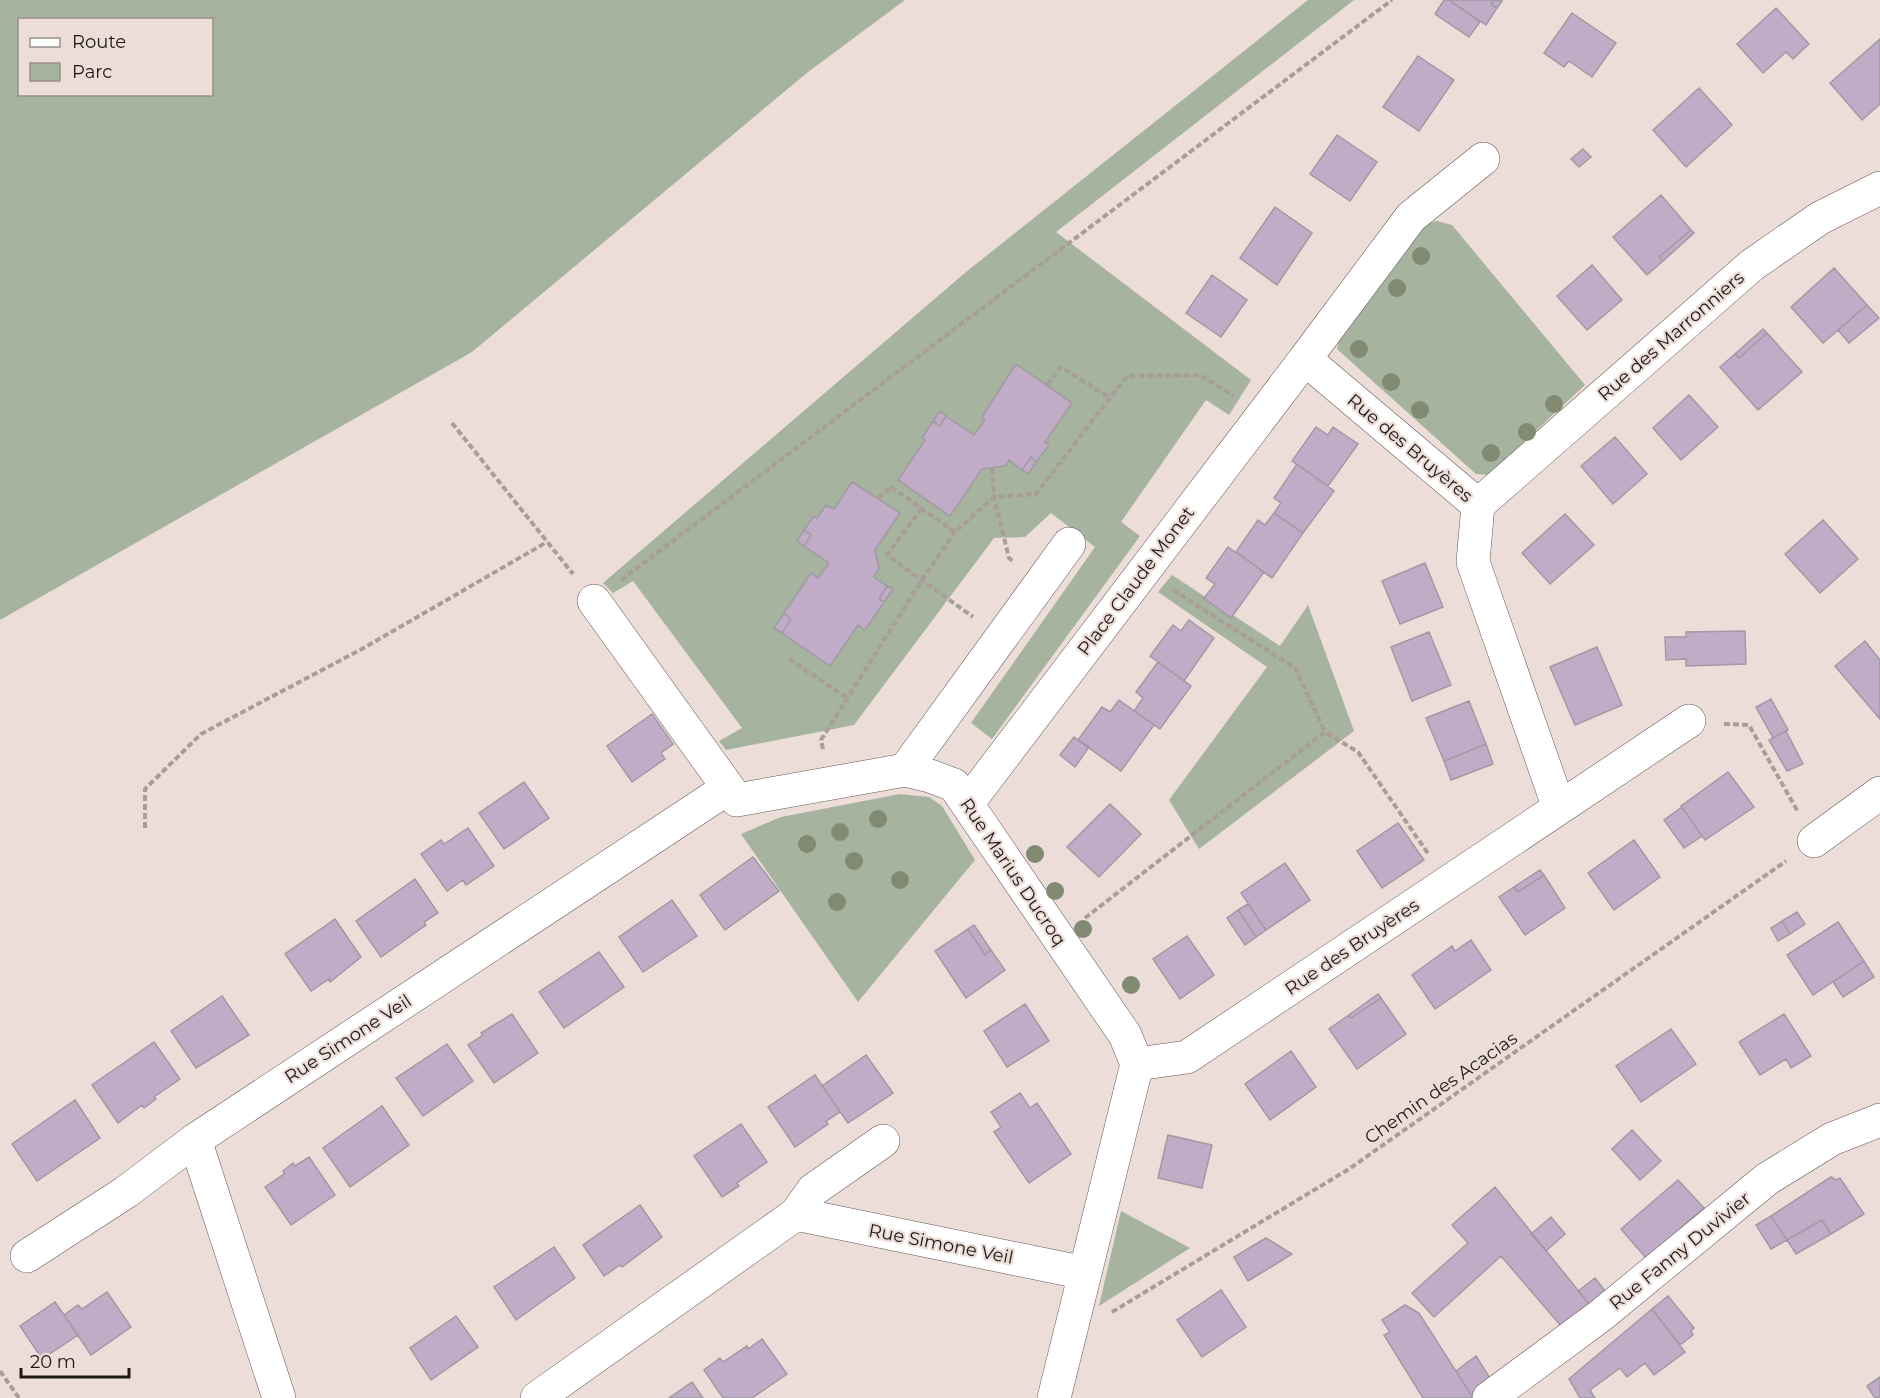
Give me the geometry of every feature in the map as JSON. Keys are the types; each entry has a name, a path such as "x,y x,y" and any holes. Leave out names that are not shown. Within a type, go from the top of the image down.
{"street":[{"path":"1305,359 1411,217 1482,159"},
{"name":"Rue des Marronniers","path":"1478,505 1752,265 1820,218 1880,188"},
{"name":"Place Claude Monet","path":"967,804 1305,359"},
{"name":"Rue des Bruyères","path":"1305,359 1478,505 1473,562 1559,808"},
{"path":"905,770 1069,544"},
{"path":"594,601 728,788"},
{"name":"Rue des Bruyères","path":"1137,1064 1187,1057 1689,721"},
{"name":"Rue Marius Ducroq","path":"728,788 736,800 905,770 954,785 1125,1035 1137,1064"},
{"name":"Rue Simone Veil","path":"27,1256 126,1192 195,1140 728,788"},
{"path":"1814,841 1880,793"},
{"path":"1054,1398 1137,1064"},
{"name":"Rue Fanny Duvivier","path":"1489,1398 1600,1316 1767,1179 1832,1139 1880,1120"},
{"path":"195,1140 279,1398"},
{"path":"537,1398 796,1214 813,1190 883,1141"},
{"name":"Rue Simone Veil","path":"796,1214 1085,1273"}],"path":[{"path":"452,423 594,601 1392,0"},
{"path":"1047,386 1061,367 1110,398"},
{"path":"830,783 821,740 955,532 994,497 1036,494 1127,376 1200,375 1263,414"},
{"path":"992,468 994,497 1009,558 1040,584"},
{"path":"878,499 891,487 955,532"},
{"path":"922,508 887,555 1001,637"},
{"path":"146,828 146,789 201,734 360,650 547,542"},
{"path":"1143,571 1295,668 1325,732 1358,752 1448,883"},
{"path":"789,659 847,698"},
{"path":"1689,721 1749,725 1814,841"},
{"path":"1058,939 1325,732"},
{"name":"Chemin des Acacias","path":"1070,1337 1349,1169 1814,841"},
{"path":"0,1371 19,1398"}],"green space":[{"path":"0,0 905,0 808,72 472,352 0,620"},
{"path":"1308,0 1354,0 1056,232 1251,380 1229,415 1206,400 1121,522 1140,536 992,739 971,723 1095,547 1051,513 1025,537 994,538 854,725 726,750 719,741 742,728 633,581 613,593 603,583 966,272"},
{"path":"1437,221 1452,225 1585,385 1488,475 1476,474 1337,349 1342,331 1419,225"},
{"path":"1172,575 1280,646 1308,605 1354,731 1199,849 1169,800 1267,667 1158,592"},
{"path":"900,794 929,797 942,806 975,860 858,1002 741,834 781,817"},
{"path":"1121,1211 1190,1248 1099,1306"}],"building":[{"path":"1444,0 1449,0 1480,22 1469,37 1435,14"},
{"path":"1449,0 1494,0 1491,5 1497,8 1486,25"},
{"path":"1494,0 1502,1 1497,8 1491,5"},
{"path":"1776,8 1809,44 1793,59 1786,52 1763,73 1737,44"},
{"path":"1572,13 1616,43 1592,77 1569,61 1564,67 1544,53"},
{"path":"1880,39 1880,104 1862,120 1830,83"},
{"path":"1418,56 1454,80 1419,131 1383,107"},
{"path":"1699,88 1732,125 1686,167 1653,130"},
{"path":"1337,135 1377,162 1350,201 1310,174"},
{"path":"1583,149 1591,157 1579,167 1571,159"},
{"path":"1661,195 1691,230 1659,257 1663,261 1647,275 1613,237"},
{"path":"1275,207 1312,233 1277,285 1240,258"},
{"path":"1691,230 1694,233 1663,261 1659,257"},
{"path":"1592,265 1622,300 1587,330 1557,296"},
{"path":"1834,268 1867,305 1823,343 1791,307"},
{"path":"1212,275 1247,300 1221,337 1186,313"},
{"path":"1867,305 1879,318 1849,343 1838,330"},
{"path":"1763,329 1767,333 1739,358 1735,354"},
{"path":"1767,333 1802,372 1758,410 1720,367 1735,354 1739,358"},
{"path":"1016,364 1072,403 1045,442 1049,445 1036,462 1031,457 1022,470 1009,460 1005,466 982,469 950,516 898,480 925,440 922,438 933,421 940,426 946,416 974,435 985,420 982,417"},
{"path":"1689,395 1718,427 1681,460 1653,428"},
{"path":"940,411 946,416 940,426 933,421"},
{"path":"1316,427 1328,435 1333,427 1358,444 1328,486 1292,461"},
{"path":"1615,437 1647,474 1613,504 1581,466"},
{"path":"1031,457 1036,462 1028,474 1022,470"},
{"path":"1297,464 1334,491 1303,533 1274,513 1281,503 1274,498"},
{"path":"852,482 900,513 875,550 879,568 874,577 887,586 879,599 884,602 865,630 858,625 830,666 782,633 791,619 784,613 811,573 818,578 829,563 804,546 811,535 804,530 814,516 817,518 826,505 834,509"},
{"path":"1274,513 1303,533 1272,578 1236,552 1258,520 1265,525"},
{"path":"1565,514 1594,545 1550,584 1522,553"},
{"path":"1823,520 1858,559 1820,593 1785,554"},
{"path":"804,530 811,535 804,546 797,541"},
{"path":"1228,547 1264,572 1231,618 1204,598 1215,584 1206,578"},
{"path":"1425,563 1443,607 1400,624 1382,581"},
{"path":"887,586 893,589 884,602 879,599"},
{"path":"784,613 791,619 782,633 774,628"},
{"path":"1189,620 1214,638 1184,681 1150,656 1173,625 1181,631"},
{"path":"1745,631 1746,664 1686,666 1686,659 1666,660 1665,637 1686,637 1686,632"},
{"path":"1429,632 1451,685 1412,701 1391,647"},
{"path":"1865,641 1880,660 1880,719 1835,666"},
{"path":"1597,647 1622,705 1575,725 1550,667"},
{"path":"1158,662 1191,686 1160,729 1134,711 1143,698 1136,692"},
{"path":"1771,699 1788,730 1773,738 1756,707"},
{"path":"1119,700 1154,725 1121,771 1078,740 1102,707 1110,712"},
{"path":"1469,701 1486,744 1444,761 1426,718"},
{"path":"652,714 673,744 661,753 665,759 632,782 607,746"},
{"path":"1786,731 1803,764 1787,771 1769,740"},
{"path":"1074,737 1089,747 1075,767 1060,755"},
{"path":"1486,744 1493,764 1451,780 1444,761"},
{"path":"1728,772 1754,807 1705,840 1681,806"},
{"path":"524,782 549,818 504,849 479,813"},
{"path":"1110,804 1141,834 1099,877 1067,847"},
{"path":"1682,807 1702,836 1684,848 1664,820"},
{"path":"1398,823 1424,860 1382,888 1357,851"},
{"path":"468,828 494,866 466,885 463,880 447,891 421,854 441,840 444,844"},
{"path":"1634,840 1660,877 1614,910 1588,873"},
{"path":"753,857 779,891 725,930 700,895"},
{"path":"1285,863 1310,900 1266,930 1241,893"},
{"path":"1540,870 1544,875 1518,892 1514,887"},
{"path":"1544,875 1565,908 1525,935 1499,897 1514,887 1518,892"},
{"path":"415,879 438,913 424,922 426,925 381,957 356,921"},
{"path":"672,900 697,936 643,972 619,937"},
{"path":"1248,904 1266,930 1256,937 1238,910"},
{"path":"1238,910 1256,937 1245,945 1227,918"},
{"path":"1797,912 1805,924 1790,934 1782,921"},
{"path":"335,919 361,957 330,982 329,979 311,991 285,954"},
{"path":"1782,921 1790,934 1778,941 1771,928"},
{"path":"1838,922 1864,961 1813,995 1787,955"},
{"path":"974,925 991,950 985,955 968,929"},
{"path":"968,929 985,955 991,950 1005,970 966,998 935,951"},
{"path":"1187,936 1214,975 1180,999 1153,959"},
{"path":"1471,940 1491,970 1435,1009 1412,975 1452,946 1455,951"},
{"path":"599,952 624,987 564,1028 539,992"},
{"path":"1864,961 1874,977 1843,997 1833,982"},
{"path":"1378,994 1381,998 1351,1018 1349,1015"},
{"path":"222,996 249,1035 196,1068 171,1031"},
{"path":"1381,998 1406,1034 1357,1069 1329,1029 1349,1015 1351,1018"},
{"path":"1025,1004 1049,1041 1007,1067 984,1031"},
{"path":"512,1014 538,1053 494,1083 468,1045 483,1035 481,1033"},
{"path":"1784,1014 1811,1056 1791,1068 1786,1059 1760,1075 1739,1042"},
{"path":"1671,1029 1696,1064 1641,1102 1616,1066"},
{"path":"154,1042 180,1079 154,1097 156,1099 144,1108 142,1105 118,1123 92,1085"},
{"path":"447,1044 473,1081 423,1116 396,1078"},
{"path":"1291,1051 1316,1087 1270,1120 1245,1084"},
{"path":"866,1055 893,1093 848,1123 822,1086"},
{"path":"815,1075 840,1112 826,1121 828,1124 795,1147 768,1107"},
{"path":"1020,1093 1030,1108 1037,1103 1071,1154 1029,1183 994,1132 1001,1127 991,1112"},
{"path":"75,1100 100,1138 37,1181 12,1144"},
{"path":"382,1106 409,1145 350,1187 323,1148"},
{"path":"741,1124 767,1162 737,1183 739,1186 722,1197 694,1156"},
{"path":"1632,1130 1661,1161 1640,1180 1612,1149"},
{"path":"1168,1135 1212,1145 1202,1188 1158,1178"},
{"path":"309,1157 335,1195 291,1225 265,1187 284,1174 283,1171 293,1163 295,1166"},
{"path":"1831,1177 1836,1180 1840,1178 1864,1214 1831,1234 1822,1220 1787,1240 1771,1216"},
{"path":"1678,1180 1704,1208 1646,1258 1621,1229"},
{"path":"1495,1187 1589,1304 1561,1326 1501,1256 1434,1317 1412,1293 1468,1243 1452,1225"},
{"path":"640,1205 662,1237 622,1267 620,1265 604,1276 583,1245"},
{"path":"1771,1216 1787,1240 1771,1249 1756,1225"},
{"path":"1551,1217 1565,1234 1546,1251 1531,1234"},
{"path":"1822,1220 1831,1234 1796,1254 1787,1240"},
{"path":"1266,1238 1292,1254 1248,1281 1234,1257"},
{"path":"554,1247 575,1278 516,1320 494,1287"},
{"path":"1595,1278 1605,1291 1589,1304 1578,1291"},
{"path":"1221,1290 1246,1327 1202,1357 1177,1320"},
{"path":"107,1292 131,1327 91,1355 64,1315 78,1305 82,1309"},
{"path":"1668,1296 1694,1328 1691,1331 1693,1335 1680,1345 1652,1309"},
{"path":"55,1302 78,1335 42,1359 20,1326"},
{"path":"1405,1305 1419,1313 1473,1398 1423,1398 1384,1335 1390,1332 1382,1320"},
{"path":"1652,1309 1685,1352 1654,1375 1645,1363 1627,1377 1620,1368 1590,1390 1595,1398 1580,1398 1569,1379"},
{"path":"456,1316 478,1347 431,1380 410,1348"},
{"path":"762,1339 787,1374 752,1398 723,1398 704,1370 720,1358 723,1362"},
{"path":"1476,1356 1493,1383 1473,1398 1456,1371"},
{"path":"1880,1377 1880,1397 1875,1398 1867,1386"},
{"path":"692,1382 703,1398 669,1398"}]}
